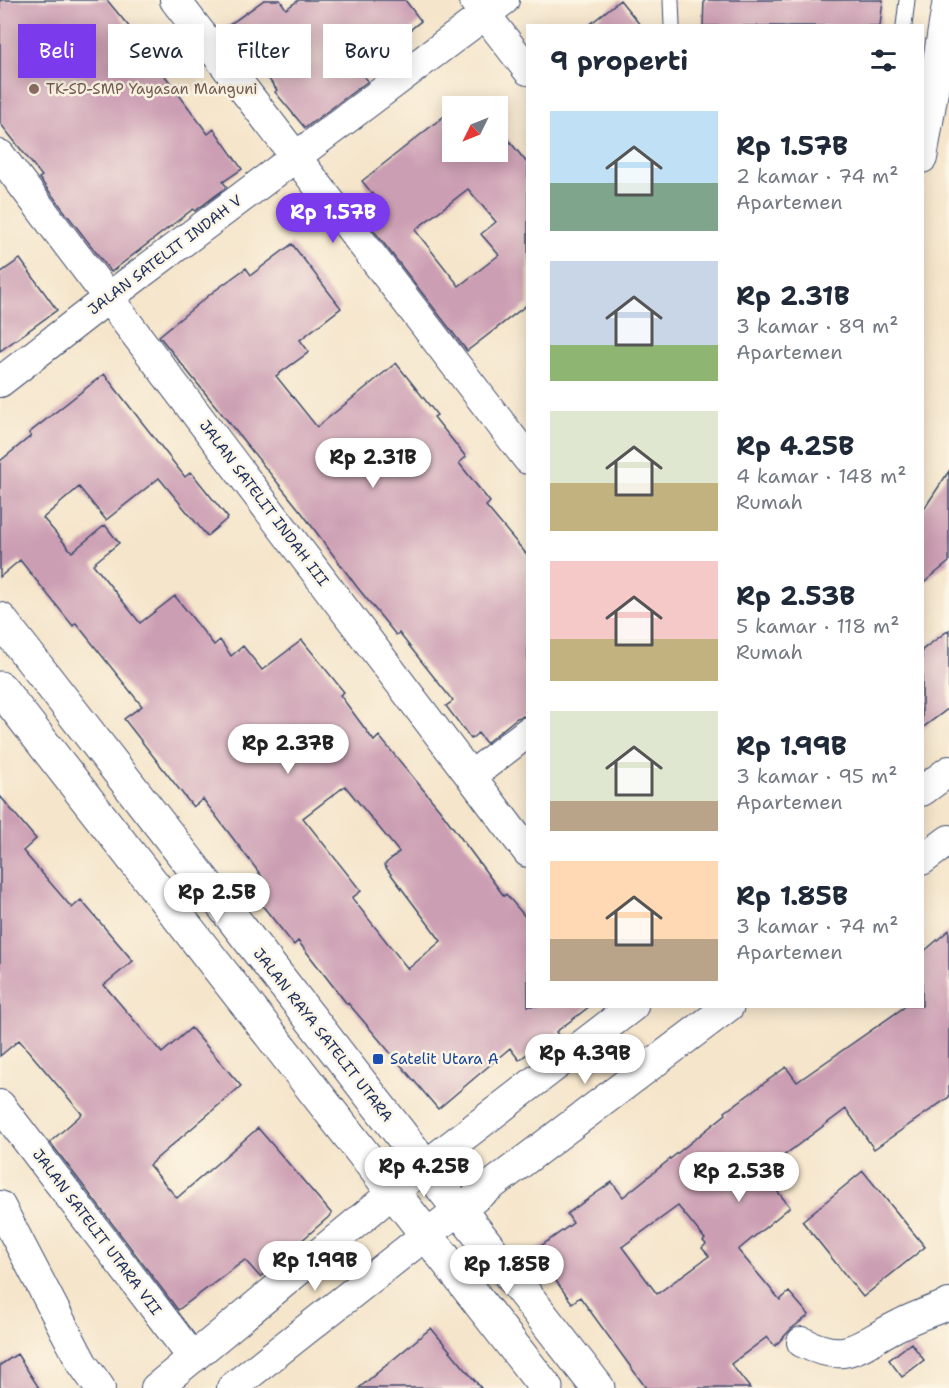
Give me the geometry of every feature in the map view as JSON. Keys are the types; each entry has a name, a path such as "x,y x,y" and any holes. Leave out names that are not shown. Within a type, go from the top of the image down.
{"street":[{"path":"175,0 526,456"},
{"path":"488,5 526,67"},
{"name":"JALAN SATELIT INDAH V","path":"0,382 296,157 488,5"},
{"path":"924,147 948,13"},
{"name":"JALAN SATELIT INDAH III","path":"0,155 526,849"},
{"name":"JALAN RAYA SATELIT UTARA","path":"0,619 598,1388"},
{"path":"0,688 546,1388"},
{"path":"471,776 526,734"},
{"path":"924,790 949,771"},
{"path":"924,859 949,840"},
{"path":"156,1388 425,1166 630,1008"},
{"path":"232,1388 427,1234 726,1008"},
{"name":"JALAN SATELIT UTARA VII","path":"0,1105 193,1358"},
{"path":"0,1206 82,1363 100,1388"},
{"path":"802,1342 819,1350 833,1353 853,1351 900,1324 949,1304"}],"lane":[{"path":"671,0 672,24"},
{"path":"904,24 907,0"}],"building":[{"path":"0,0 107,0 127,24 108,24 108,78 167,78 208,134 214,129 242,169 223,182 227,187 195,211 193,209 111,272 39,178 42,176 0,123"},
{"path":"264,0 280,0 286,9 299,0 405,0 421,21 412,28 412,24 323,24 323,78 365,78 368,81 305,128 275,92 277,90 268,78 311,78 311,24 231,24"},
{"path":"620,0 639,24 590,24"},
{"path":"704,0 883,0 880,24 703,24"},
{"path":"442,118 442,162 508,162 508,139 526,162 526,306 467,351 358,210 376,198 362,181","holes":["468,189 496,222 481,234 499,255 459,286 415,230"]},
{"path":"292,244 341,308 300,340 309,352 276,376 317,427 396,363 437,415 434,417 466,457 459,463 490,502 486,506 526,554 526,716 517,718 486,743 478,733 471,739 446,706 453,701 399,633 396,635 357,587 302,513 159,336 246,268 251,275"},
{"path":"20,259 57,310 0,351 0,273"},
{"path":"104,374 185,477 191,472 228,518 207,536 159,478 106,520 79,487 43,518 72,552 105,525 119,543 93,564 140,623 175,596 214,645 220,640 231,656 243,646 262,670 302,640 344,692 340,695 374,741 379,736 440,810 504,896 506,894 526,918 526,1008 587,1008 556,1032 561,1039 536,1058 531,1051 519,1060 510,1048 438,1109 347,1004 298,941 294,945 253,894 267,883 203,799 193,807 124,719 142,706 76,623 73,626 20,560 0,577 0,461 31,436 29,433","holes":["345,786 399,852 384,865 441,941 408,969 352,898 361,891 303,818"]},
{"path":"949,471 949,562 924,582 924,509"},
{"path":"949,630 949,708 924,727 924,649"},
{"path":"0,796 36,839 23,851 72,908 81,900 133,961 104,985 162,1053 191,1028 241,1086 149,1165 177,1198 258,1128 332,1214 260,1277 245,1260 178,1310 50,1142 82,1114 19,1040 0,1056"},
{"path":"949,930 949,1097 874,1149 846,1109 762,1172 790,1207 738,1250 780,1300 789,1292 809,1315 775,1346 767,1337 731,1364 750,1388 646,1388 580,1297 572,1303 534,1251 573,1223 567,1214 612,1182 623,1197 726,1114 725,1112 786,1067 797,1082 903,1008 924,1008 924,951","holes":["678,1206 705,1239 703,1241 706,1244 702,1248 709,1256 657,1294 622,1247"]},
{"path":"863,1171 925,1247 863,1297 802,1221"},
{"path":"431,1328 481,1388 359,1388"},
{"path":"911,1343 924,1360 902,1377 889,1360"},
{"path":"17,1354 39,1388 0,1388 0,1365"}],"place":[{"name":"TK-SD-SMP Yayasan Manguni","path":"34,89"},
{"name":"Satelit Utara A","path":"378,1059"}]}
